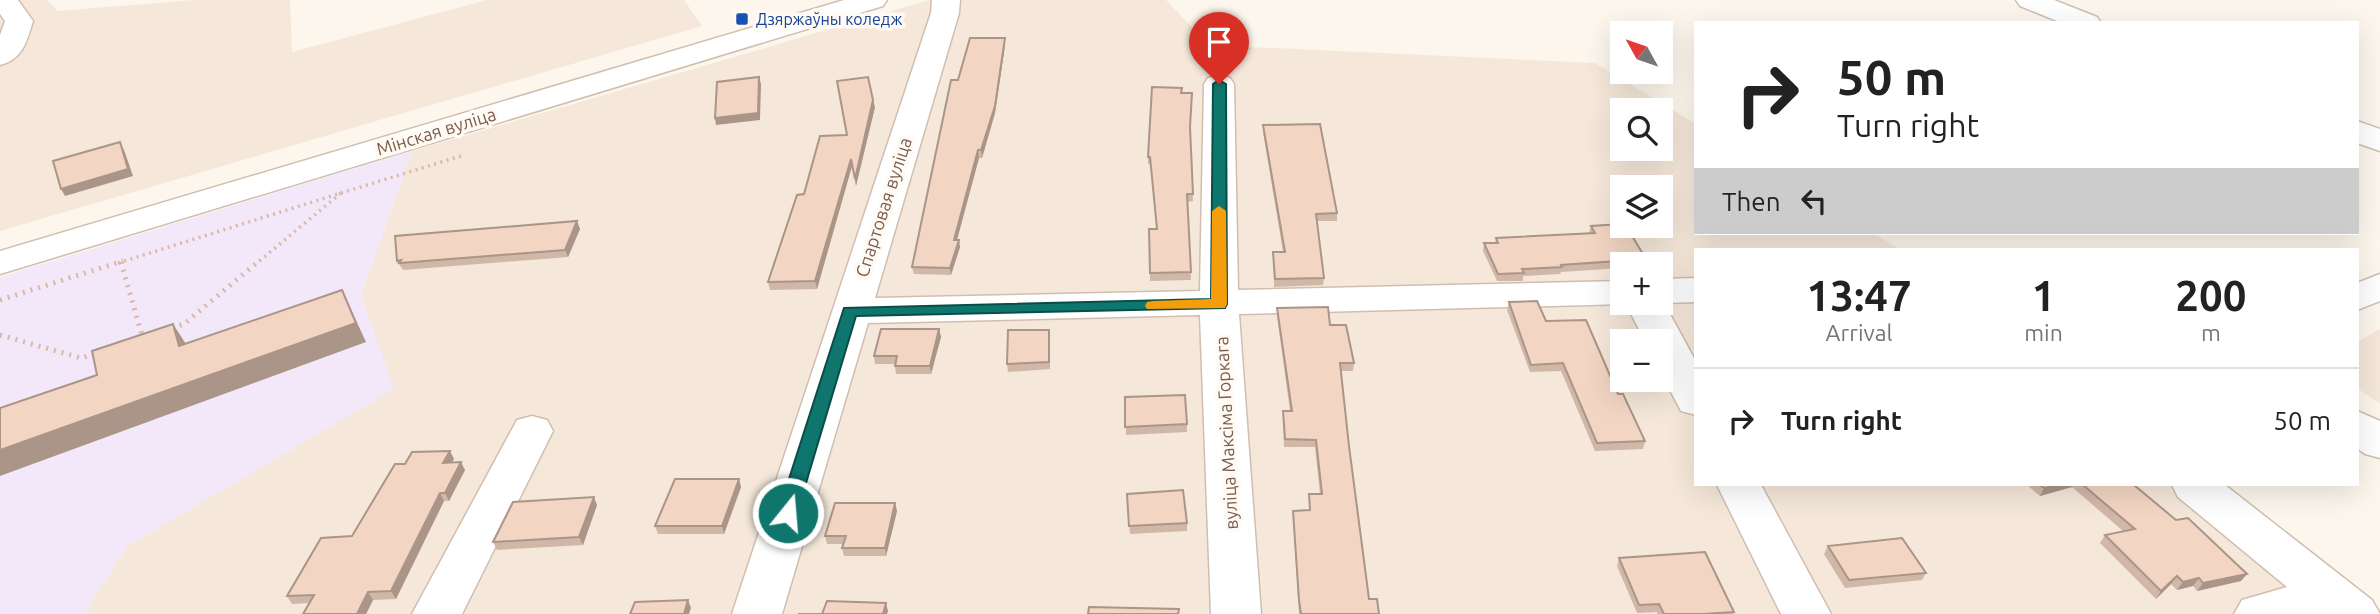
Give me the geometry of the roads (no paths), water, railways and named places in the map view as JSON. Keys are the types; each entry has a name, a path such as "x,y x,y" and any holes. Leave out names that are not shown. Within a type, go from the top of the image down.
{"street":[{"path":"0,55 11,46 19,21 4,0"},
{"name":"Мінская вуліца","path":"0,263 873,0"},
{"name":"Спартовая вуліца","path":"757,614 945,13 946,0"},
{"path":"2030,0 2082,21"},
{"name":"вуліца Максіма Горкага","path":"1219,84 1219,304 1236,614"},
{"path":"2359,132 2380,141"},
{"path":"2359,297 2380,286"},
{"path":"1673,291 1694,290"},
{"path":"850,311 1610,293"},
{"path":"1651,315 1694,397"},
{"path":"2359,427 2380,443"},
{"path":"437,614 532,431"},
{"path":"1740,486 1806,614"},
{"path":"2195,486 2335,607"},
{"path":"2259,614 2335,607"}],"place":[{"name":"Дзяржаўны коледж","path":"742,19"}]}
